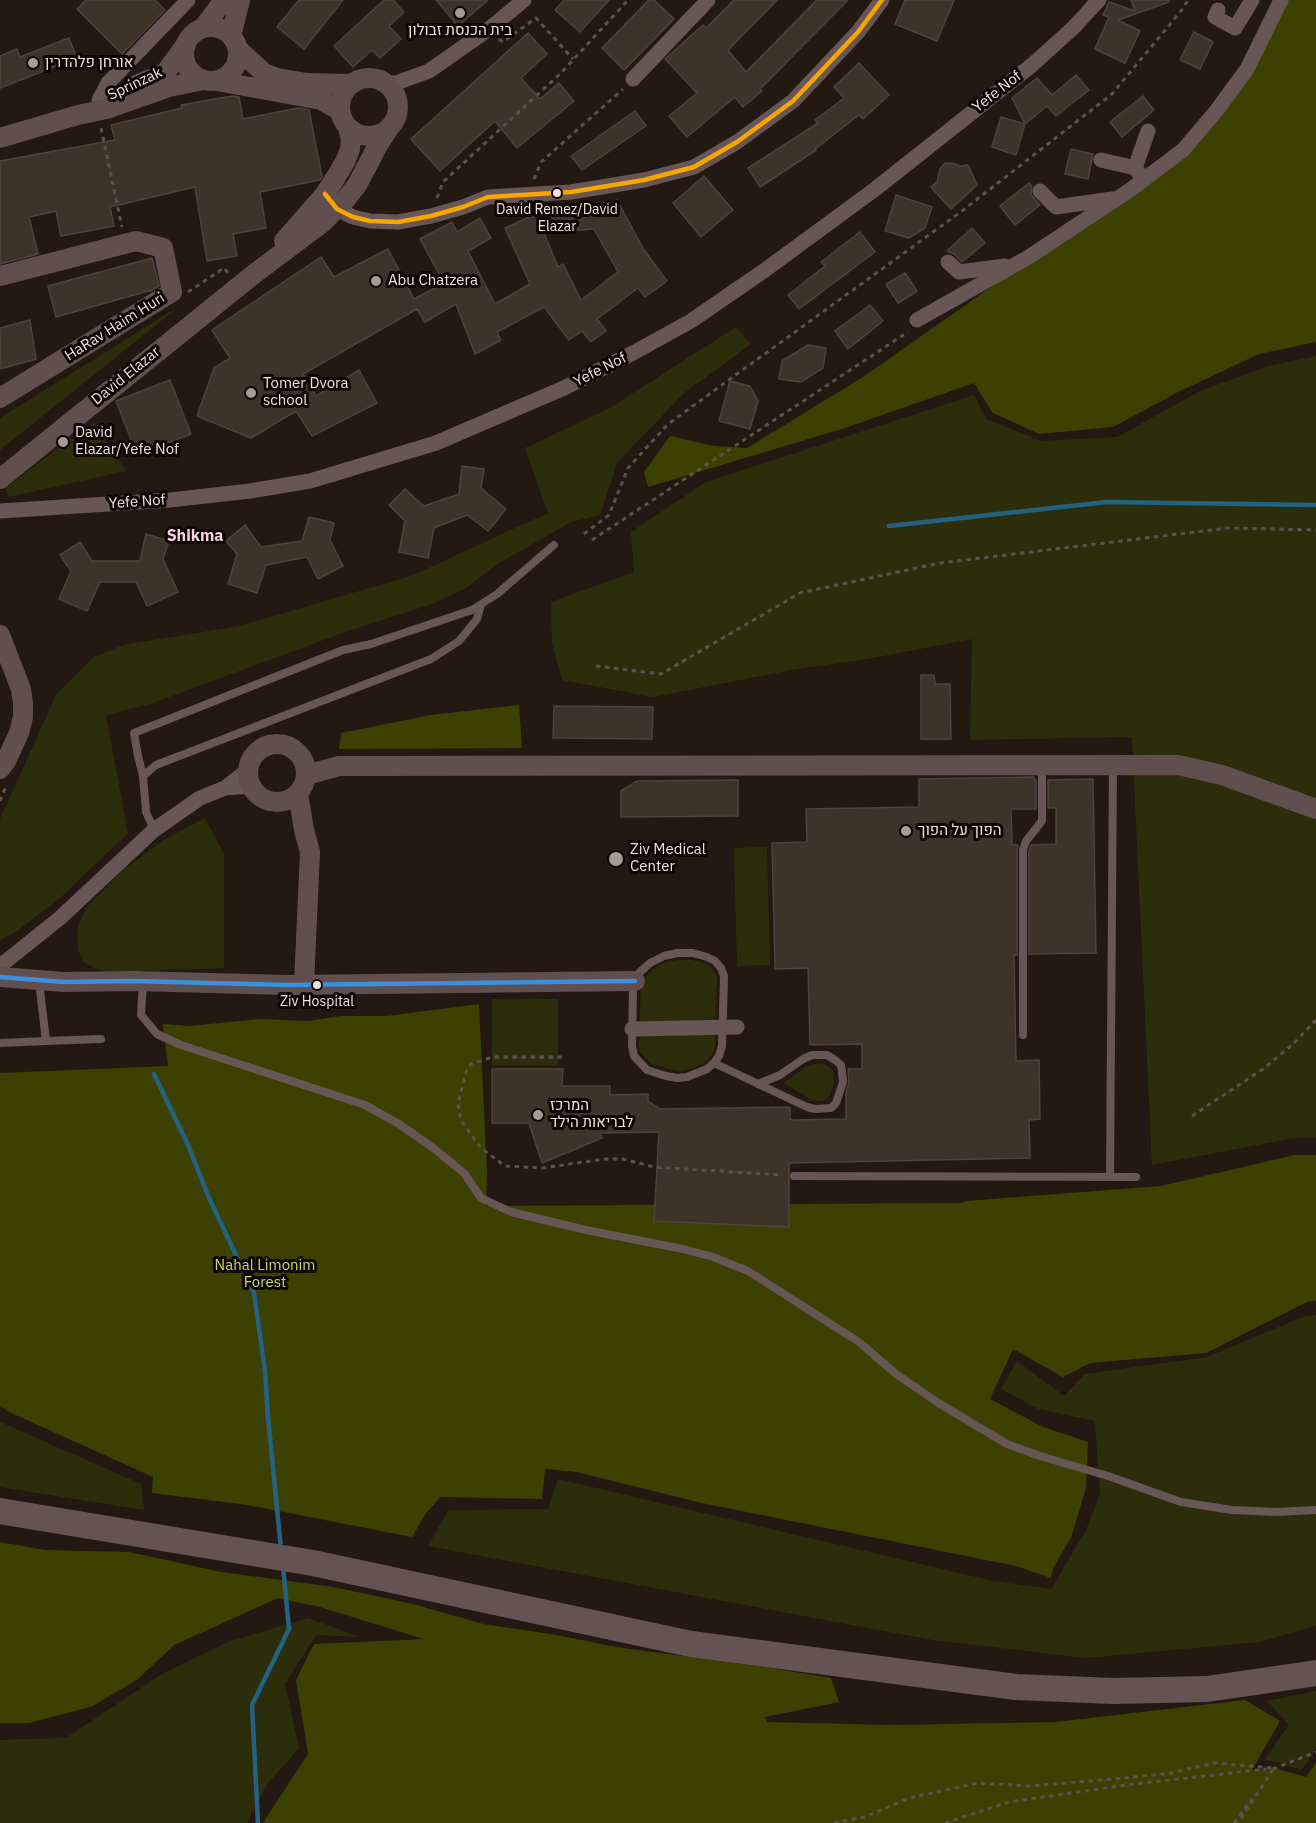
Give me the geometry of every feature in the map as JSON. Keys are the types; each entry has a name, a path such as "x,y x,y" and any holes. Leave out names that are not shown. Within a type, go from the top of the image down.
{"highway":[{"path":"0,1511 313,1563 691,1644 1016,1687 1113,1691 1207,1689 1316,1672"}],"street":[{"path":"91,109 108,83 188,0"},
{"path":"203,28 224,0"},
{"path":"210,80 230,74 236,67 238,58 235,42 235,14 240,0"},
{"path":"384,83 396,84 429,71 489,29 524,0"},
{"path":"633,79 708,0"},
{"path":"331,201 352,217 370,222 398,222 431,216 488,197 571,192 644,180 694,167 737,142 793,101 858,32 882,0"},
{"name":"Yefe Nof","path":"0,511 170,500 250,491 310,481 436,443 564,388 691,321 765,270 874,190 1032,64 1073,28 1099,0"},
{"path":"1218,10 1215,17 1235,28 1252,0"},
{"path":"917,320 1014,265 1118,198 1140,173 1183,150 1217,110 1247,69 1277,2"},
{"path":"339,110 321,100 210,80 189,70 185,63 185,46 195,32 203,28 220,28 264,73 277,78 307,83 350,84"},
{"name":"Sprinzak","path":"91,109 165,73 185,46"},
{"path":"369,77 380,79 384,83 391,87 396,96 399,106 396,120 381,134 367,137 357,134 342,120 339,110 343,92 359,79 369,77"},
{"name":"Sprinzak","path":"0,138 169,87 210,80"},
{"name":"David Elazar","path":"0,479 246,280 322,223 346,160 351,139 348,128"},
{"name":"David Elazar","path":"331,201 357,185 389,128"},
{"path":"1140,173 1148,131"},
{"path":"1101,160 1140,173"},
{"path":"1040,191 1056,207 1118,198"},
{"name":"HaRav Haim Huri","path":"0,276 136,241 163,248 172,292 0,398"},
{"path":"948,261 959,272 1014,265"},
{"path":"0,635 21,689 23,704 19,733 0,769"},
{"path":"296,985 310,852 304,830 302,784 306,768 301,756 285,744 265,746 251,760 250,778 262,798 278,802 285,801 302,784 339,766"},
{"path":"301,756 339,766 1178,765 1222,775 1316,809"},
{"path":"0,966 60,918 154,830 200,798 250,778"},
{"path":"278,802 304,830"},
{"path":"0,977 64,982 138,981 296,985 635,981"},
{"path":"632,1029 730,1027"}],"lane":[{"path":"154,830 146,812 143,776 134,733 343,650 371,644 472,610 497,594 554,546"},
{"path":"143,776 156,765 339,696 431,658 459,641 477,619 481,605"},
{"path":"1023,1035 1023,850 1026,841 1042,821 1042,765"},
{"path":"1110,1177 1113,765"},
{"path":"685,953 706,957 721,968 724,976 730,1027 719,1056 707,1069 687,1077 677,1078 647,1070 634,1056 632,1046 635,981 640,972 650,963 664,956 685,953"},
{"path":"39,979 46,1041"},
{"path":"138,981 141,1015 156,1034 181,1045 365,1106 399,1124 432,1147 464,1173 481,1198 511,1212 586,1230 683,1249 713,1257 748,1271 859,1342 896,1374 940,1404 1007,1444 1181,1502 1232,1510 1275,1512 1316,1510"},
{"path":"0,1042 101,1039"},
{"path":"714,1063 807,1107 824,1110 836,1103 843,1082 840,1065 835,1060 827,1055 812,1055 780,1075 759,1084"},
{"path":"794,1176 1136,1177"}],"path":[{"path":"431,216 444,182 562,72 628,0"},
{"path":"584,534 609,515 628,468 668,424 962,211 1113,94 1188,0"},
{"path":"489,29 503,42 536,18 573,59"},
{"path":"530,194 541,162 633,79"},
{"path":"91,109 126,244"},
{"path":"172,292 186,294 224,268 246,280"},
{"path":"592,540 906,334 917,320"},
{"path":"596,666 661,674 800,593 940,563 1228,528 1316,530"},
{"path":"1192,1116 1263,1069 1293,1045 1316,1020"},
{"path":"562,1057 494,1057 471,1064 466,1072 458,1104 461,1121 481,1148 505,1166 542,1168 604,1159 623,1159 654,1167 794,1176"},
{"path":"945,1823 1009,1802 1126,1785 1274,1768 1316,1752"},
{"path":"834,1823 866,1817 909,1798 978,1783 1030,1786 1125,1778 1171,1773 1214,1763 1274,1768"},
{"path":"1236,1823 1274,1768"}],"green space":[{"path":"1276,0 1316,0 1316,342 1259,354 1178,392 1113,427 1039,434 993,413 974,383 845,428 648,487 644,472 670,436 714,446 747,448 863,377 994,285 1132,197 1204,123 1248,56"},
{"path":"181,305 0,450 0,418"},
{"path":"736,327 751,344 684,393 617,463 600,515 571,522 499,563 466,588 432,604 345,632 153,703 106,715 128,833 60,898 17,931 0,940 0,819 56,695 93,658 123,645 239,626 411,576 548,513 525,448 610,408"},
{"path":"1316,356 1316,1138 1294,1138 1152,1165 1132,737 970,740 972,639 862,660 802,668 653,697 562,680 552,643 551,602 634,572 631,532 706,482 974,395 986,419 1042,441 1117,437 1200,391 1269,366"},
{"path":"94,422 126,471 9,497 5,488"},
{"path":"519,705 522,748 339,749 341,733 431,715"},
{"path":"205,818 224,854 224,968 108,972 84,962 78,950 77,936 79,923 87,907 122,871 162,841"},
{"path":"767,847 770,965 737,966 734,848"},
{"path":"678,960 704,963 711,967 717,977 713,1053 703,1064 677,1071 651,1064 640,1052 639,1045 641,983 654,969 666,962"},
{"path":"492,999 558,999 558,1065 492,1065"},
{"name":"Nahal Limonim Forest","path":"479,1004 487,1173 486,1206 961,1203 1161,1186 1295,1155 1316,1155 1316,1301 1307,1302 1206,1353 1090,1363 1063,1377 1013,1349 990,1399 1043,1427 1088,1442 1086,1488 1071,1538 1053,1568 1051,1578 1016,1566 702,1503 577,1472 545,1469 542,1499 441,1497 426,1513 412,1537 248,1505 152,1493 153,1477 7,1411 0,1405 0,1073 168,1066 163,1024 190,1026 260,1019 308,1021 341,1016 387,1016"},
{"path":"824,1064 833,1070 834,1081 827,1100 810,1099 784,1083 807,1066"},
{"path":"1316,1315 1316,1626 1259,1642 1086,1658 933,1640 428,1546 448,1510 548,1509 558,1479 993,1581 1051,1589 1086,1530 1100,1494 1095,1421 1038,1409 1001,1389 1017,1361 1064,1396 1085,1374 1207,1357 1305,1316"},
{"path":"0,1422 141,1484 144,1510 0,1487"},
{"path":"0,1542 45,1550 129,1552 221,1572 334,1587 417,1605 483,1624 616,1647 831,1678 839,1702 765,1717 767,1722 892,1725 1056,1722 1245,1700 1280,1721 1252,1770 1274,1768 1306,1777 1316,1763 1316,1823 263,1823 308,1754 296,1680 314,1644 424,1639 320,1607 278,1598 174,1645 138,1679 93,1706 29,1723 0,1723"},
{"path":"308,1618 360,1637 316,1635 285,1684 299,1748 268,1783 247,1823 0,1823 0,1740 66,1738 162,1674 228,1642"},
{"path":"1316,1691 1316,1748 1302,1770 1265,1759 1289,1725 1267,1701"}],"building":[{"path":"86,0 155,0 165,10 122,54 77,9"},
{"path":"299,0 343,0 304,49 277,27"},
{"path":"384,0 393,0 404,12 389,26 401,39 380,58 372,50 353,67 334,46"},
{"name":"בית הכנסת זבולון","path":"436,0 488,0 458,26"},
{"path":"564,0 609,0 580,32 555,10"},
{"path":"649,0 654,0 674,19 624,70 602,48"},
{"path":"734,0 777,0 728,50 746,72 817,0 848,0 760,89 762,91 743,107 735,97 687,137 669,116 697,93 665,59 703,25 706,28"},
{"path":"905,0 954,0 937,41 895,24"},
{"path":"1131,0 1169,0 1169,2 1118,20 1140,31 1125,63 1095,49 1109,17 1103,15 1109,2 1135,11"},
{"path":"1194,32 1213,42 1200,69 1180,60"},
{"path":"528,33 547,54 521,78 540,99 559,83 574,101 517,148 495,121 440,171 411,139"},
{"name":"אורחן פלהדרין","path":"69,38 77,58 0,88 0,56 17,49 20,57"},
{"path":"859,63 889,95 863,119 859,115 816,150 760,187 748,168 818,123 815,120 844,98 834,87"},
{"path":"1076,75 1089,90 1056,116 1047,106 1025,124 1012,98 1037,78 1052,95"},
{"path":"232,96 239,97 243,119 298,108 309,110 322,177 320,180 260,192 266,228 233,234 237,256 207,261 195,187 110,207 114,226 61,236 56,211 29,217 38,254 0,264 0,161 115,140 111,125 182,108 181,105"},
{"path":"1143,96 1154,110 1122,137 1110,122"},
{"path":"635,111 646,126 582,170 571,156"},
{"path":"1001,117 1025,124 1016,155 992,147"},
{"path":"1071,149 1093,154 1088,179 1065,174"},
{"path":"945,163 968,165 977,185 951,209 931,187 937,182 940,169"},
{"path":"704,176 733,210 701,237 673,203"},
{"path":"1029,183 1032,187 1031,194 1040,205 1015,225 1000,206"},
{"path":"896,195 932,207 925,228 909,238 885,231"},
{"path":"617,200 644,250 667,281 645,297 638,288 597,319 606,331 591,342 582,331 569,340 544,307 497,332 501,340 475,354 456,304 425,322 417,309 303,374 316,396 359,370 377,403 312,436 296,411 251,438 197,416 214,368 230,358 212,330 321,257 334,277 388,249 414,299 444,283 420,239 452,222 457,232 480,218 491,238 468,251 495,304 530,284 505,228 545,208 577,205 578,221","holes":["594,229 618,272 581,300 563,264 558,267 544,233"]},
{"path":"972,228 985,243 962,262 947,251"},
{"path":"860,232 875,252 799,309 788,295 825,266 821,262"},
{"path":"152,258 159,286 152,290 56,317 48,286"},
{"path":"905,273 917,291 898,303 886,284"},
{"path":"870,305 883,321 848,349 835,331"},
{"path":"30,320 36,359 0,369 0,328"},
{"path":"808,345 826,348 823,368 801,382 779,379 782,361"},
{"path":"170,380 191,434 137,455 116,401"},
{"path":"730,381 750,386 758,401 750,429 719,421"},
{"path":"462,466 484,469 481,488 506,509 488,531 467,515 434,528 428,558 399,552 405,521 389,505 405,489 424,506 459,494"},
{"path":"309,517 334,523 330,540 343,566 318,579 307,557 266,565 257,593 228,584 237,554 226,541 245,525 261,547 302,541"},
{"path":"146,534 169,541 163,559 178,592 147,606 136,582 100,582 87,611 59,599 71,571 60,555 80,542 92,561 140,561"},
{"path":"921,675 934,675 935,684 950,684 951,739 921,739"},
{"path":"554,706 653,707 652,739 553,738"},
{"path":"1034,777 1036,780 1036,809 1011,809 1012,845 1018,845 1017,955 1014,955 1016,1061 1039,1060 1040,1119 1029,1120 1030,1158 789,1163 789,1227 654,1221 659,1132 600,1133 602,1138 542,1163 529,1123 492,1123 492,1069 563,1069 562,1086 610,1086 610,1095 648,1094 648,1101 660,1109 790,1107 790,1120 846,1119 848,1069 862,1069 862,1044 810,1045 808,968 775,969 772,843 807,842 806,809 919,807 919,779"},
{"path":"1093,779 1096,953 1029,954 1029,851 1031,845 1056,844 1056,808 1048,808 1048,780"},
{"path":"738,780 738,816 621,817 621,791 637,781"}],"waterway":[{"path":"889,526 1107,502 1316,505"},
{"path":"154,1074 254,1293 265,1371 281,1549"},
{"path":"258,1823 252,1705 289,1629 283,1566"}],"transit line":[{"path":"325,194 337,209 353,217 370,221 398,222 431,216 488,197 571,192 644,180 694,167 737,142 793,101 858,32 882,0"},
{"path":"0,977 64,982 134,981 287,985 635,981"}],"place":[{"name":"בית הכנסת זבולון","path":"460,13"},
{"name":"אורחן פלהדרין","path":"33,63"},
{"name":"David Remez/David Elazar","path":"557,193"},
{"name":"Abu Chatzera","path":"376,281"},
{"name":"Tomer Dvora school","path":"251,393"},
{"name":"David Elazar/Yefe Nof","path":"63,442"},
{"name":"הפוך על הפוך","path":"906,831"},
{"name":"Ziv Medical Center","path":"616,859"},
{"name":"Ziv Hospital","path":"317,985"},
{"name":"המרכז לבריאות הילד","path":"538,1115"}],"district":[{"name":"Shikma","path":"195,536"}]}
